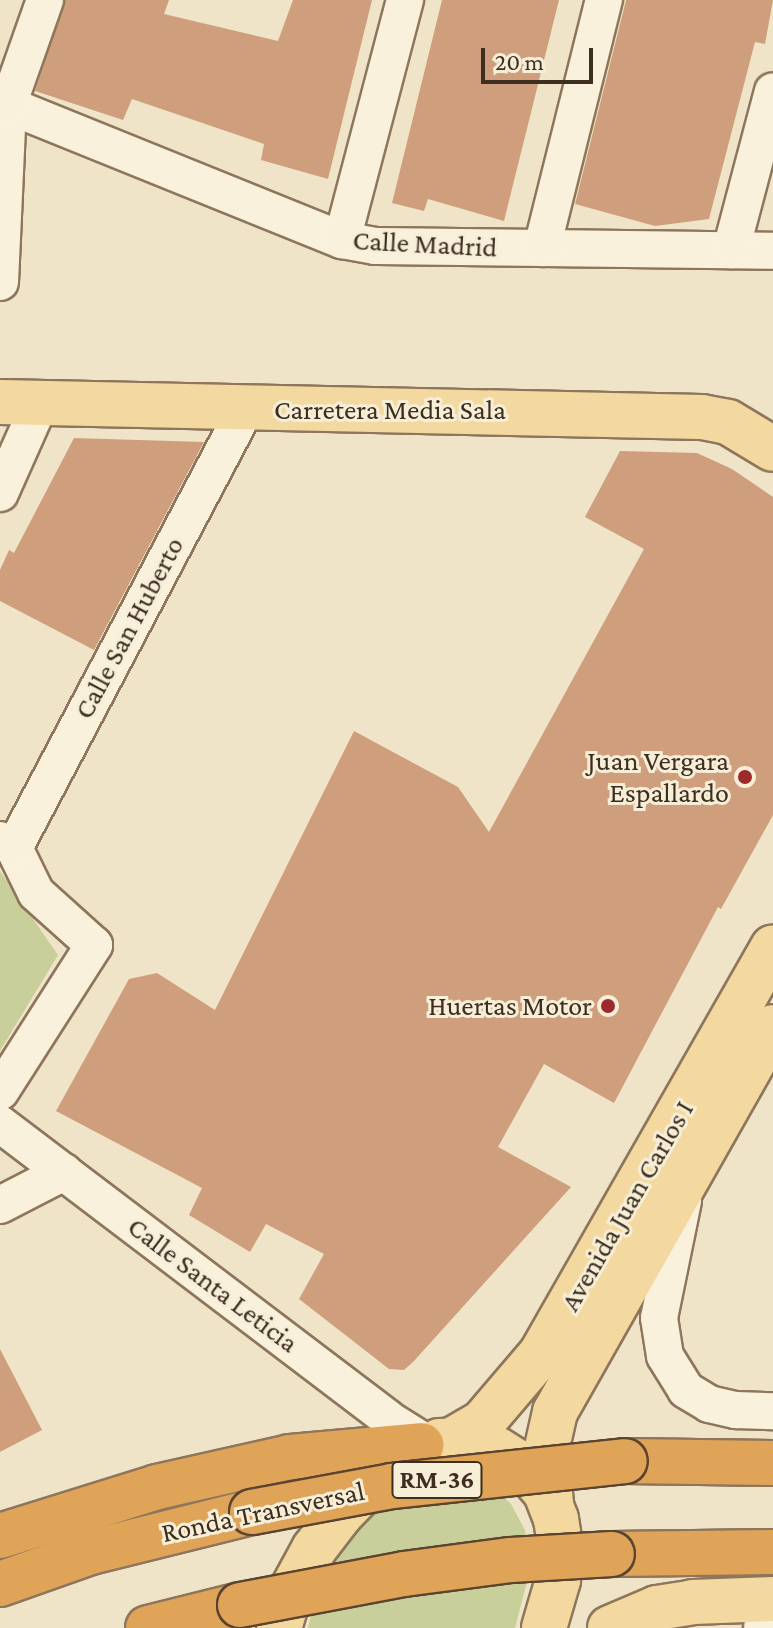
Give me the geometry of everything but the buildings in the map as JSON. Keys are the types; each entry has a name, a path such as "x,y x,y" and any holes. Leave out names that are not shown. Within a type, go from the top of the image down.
{"highway":[{"path":"0,1536 157,1487 290,1457 434,1443"},
{"name":"Ronda Transversal","path":"0,1584 106,1547 252,1512 392,1486 625,1461 773,1463"},
{"path":"148,1628 240,1605 404,1574 511,1560 612,1554 773,1552"}],"main road":[{"name":"Carretera Media Sala","path":"20,402 245,409 594,412 710,418 728,422 773,449"},
{"name":"Avenida Juan Carlos I","path":"279,1628 297,1579 326,1532 389,1466 482,1423 541,1354 773,948"},
{"name":"Avenida Juan Carlos I","path":"544,1628 556,1588 559,1562 558,1528 551,1503 546,1452 555,1412 773,1027"},
{"path":"434,1443 489,1446 515,1459 536,1478 551,1503"},
{"path":"617,1624 657,1608 693,1602 773,1599"}],"street":[{"path":"0,282 4,104 45,0"},
{"path":"342,240 405,0"},
{"path":"542,248 604,0"},
{"path":"731,250 773,91"},
{"name":"Calle Madrid","path":"4,104 342,240 375,246 773,251"},
{"path":"0,493 20,402"},
{"name":"Calle San Huberto","path":"7,844 245,409"},
{"path":"0,1092 94,945 36,893 7,844"},
{"name":"Calle Santa Leticia","path":"0,1124 388,1419 434,1443"},
{"path":"0,1205 64,1172"},
{"path":"687,1178 659,1318 665,1356 686,1390 709,1404 736,1410 773,1411"},
{"path":"762,1628 773,1616"},
{"path":"617,1624 666,1628"}],"green space":[{"path":"0,871 58,955 0,1051"},
{"path":"395,1494 501,1494 511,1504 525,1530 530,1570 515,1628 308,1628 313,1607 336,1560 357,1532"}],"place":[{"name":"Juan Vergara Espallardo","path":"745,777"},
{"name":"Huertas Motor","path":"608,1006"}]}
